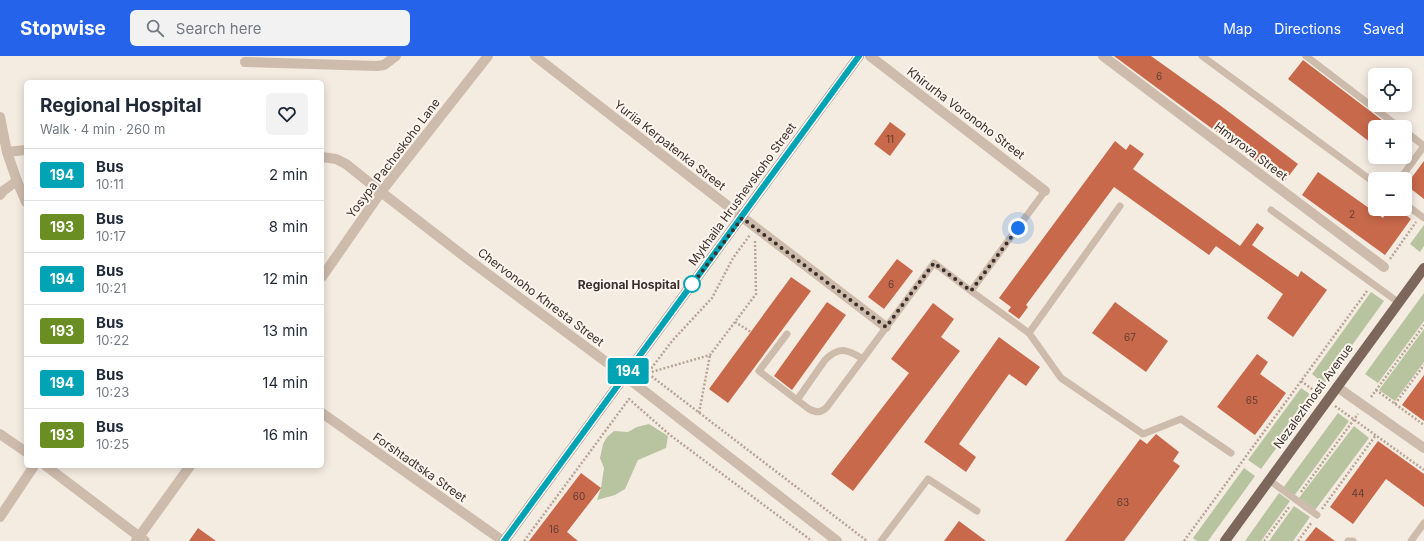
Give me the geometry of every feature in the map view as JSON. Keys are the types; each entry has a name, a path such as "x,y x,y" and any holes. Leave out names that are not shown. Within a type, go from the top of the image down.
{"main road":[{"name":"Nezalezhnosti Avenue","path":"1225,541 1424,268"}],"street":[{"path":"245,62 378,66 384,65 396,56"},
{"name":"Yosypa Pachoskoho Lane","path":"324,274 381,192 488,56"},
{"name":"Yuriia Kerpatenka Street","path":"535,56 742,218 886,327"},
{"name":"Mykhaila Hrushevskoho Street","path":"503,541 742,218 859,56"},
{"name":"Khirurha Voronoho Street","path":"870,56 1045,191"},
{"name":"Hmyrova Street","path":"1103,56 1384,267"},
{"path":"0,117 7,152 24,197"},
{"path":"7,152 24,150"},
{"name":"Chervonoho Khresta Street","path":"324,157 336,158 346,164 625,376 837,541"},
{"path":"0,195 17,181"},
{"path":"1337,387 1424,448"},
{"name":"Forshtadtska Street","path":"324,414 503,541"},
{"path":"0,434 24,451"},
{"path":"0,517 33,468"},
{"path":"49,468 140,540 189,468"}],"lane":[{"path":"1202,56 1368,177"},
{"path":"1306,56 1390,120"},
{"path":"1405,172 1424,146 1412,137"},
{"path":"971,291 1045,191"},
{"path":"1029,333 1120,206"},
{"path":"1412,209 1422,217"},
{"path":"1271,210 1398,302"},
{"path":"787,334 759,371 809,409 816,412 822,412 934,263 1029,333 1061,378 1143,434 1181,419 1231,453"},
{"path":"797,400 824,360 830,355 837,351 844,350 863,359"},
{"path":"882,541 928,479 978,511"},
{"path":"1269,480 1317,515"},
{"path":"1411,541 1424,523"},
{"path":"1348,541 1353,541"}],"path":[{"path":"1384,267 1422,217"},
{"path":"699,413 710,355 756,294 755,228"},
{"path":"638,387 672,340 712,298 733,258 755,228"},
{"path":"1184,541 1372,284"},
{"path":"735,322 751,332"},
{"path":"1424,325 1376,390 1424,425"},
{"path":"648,373 710,355"},
{"path":"634,363 867,541"},
{"path":"1395,404 1424,366"},
{"path":"524,541 629,398 670,435 812,541"},
{"path":"1264,541 1364,406"},
{"path":"1354,420 1424,470"},
{"path":"1298,541 1376,435"}],"green space":[{"path":"1424,225 1424,246 1420,252 1410,244"},
{"path":"1371,292 1384,301 1324,384 1312,374"},
{"path":"1424,293 1424,321 1378,383 1365,374"},
{"path":"1424,329 1424,362 1395,401 1379,390"},
{"path":"1301,388 1314,397 1261,469 1248,460"},
{"path":"1338,413 1349,421 1294,496 1283,488"},
{"path":"649,424 668,436 666,448 638,460 625,489 615,495 597,500 601,488 604,468 600,458 603,444 607,437 614,431 628,432 637,427"},
{"path":"1354,426 1369,438 1315,510 1299,498"},
{"path":"1244,468 1255,476 1208,541 1197,541 1193,538"},
{"path":"1279,493 1290,501 1261,541 1245,541"},
{"path":"1294,506 1310,517 1293,541 1269,541"}],"building":[{"path":"1114,56 1151,56 1298,164 1284,182"},
{"path":"1303,60 1368,109 1368,112 1371,112 1382,120 1368,120 1368,141 1288,79"},
{"path":"890,122 906,134 890,156 874,144"},
{"path":"1115,141 1126,150 1130,144 1144,154 1133,169 1240,246 1257,223 1264,228 1252,245 1298,277 1301,271 1327,290 1293,337 1267,318 1283,294 1216,246 1209,255 1114,187 1026,305 1028,307 1019,319 1008,311 1011,307 999,298"},
{"path":"1424,161 1424,199 1412,190 1412,177"},
{"path":"1318,172 1368,207 1368,216 1380,216 1383,218 1384,216 1407,216 1411,219 1385,255 1302,195"},
{"path":"897,259 913,271 884,309 868,297"},
{"path":"791,277 811,291 728,403 709,389"},
{"path":"827,302 846,315 792,390 774,376"},
{"path":"1115,302 1168,341 1146,372 1092,333"},
{"path":"933,303 954,319 941,337 960,351 853,491 831,474 909,373 891,359"},
{"path":"999,337 1040,367 1026,386 1009,374 959,444 976,457 966,472 924,442"},
{"path":"1257,354 1268,362 1260,374 1286,393 1255,435 1217,407"},
{"path":"1424,375 1424,421 1402,405"},
{"path":"1156,434 1179,452 1173,461 1180,466 1124,541 1065,541 1140,439 1147,444"},
{"path":"1378,441 1424,474 1424,507 1386,479 1353,524 1330,507"},
{"path":"581,473 601,488 567,532 578,541 529,541"},
{"path":"959,521 986,541 944,541"},
{"path":"1316,527 1335,541 1305,541"},
{"path":"198,528 216,541 189,541"}],"bus line":[{"name":"194","path":"504,541 859,56"}],"place":[{"name":"Regional Hospital","path":"692,284"}],"route":[{"path":"692,284 689,289 742,218 886,327 934,263 971,291 1018,228"}]}
